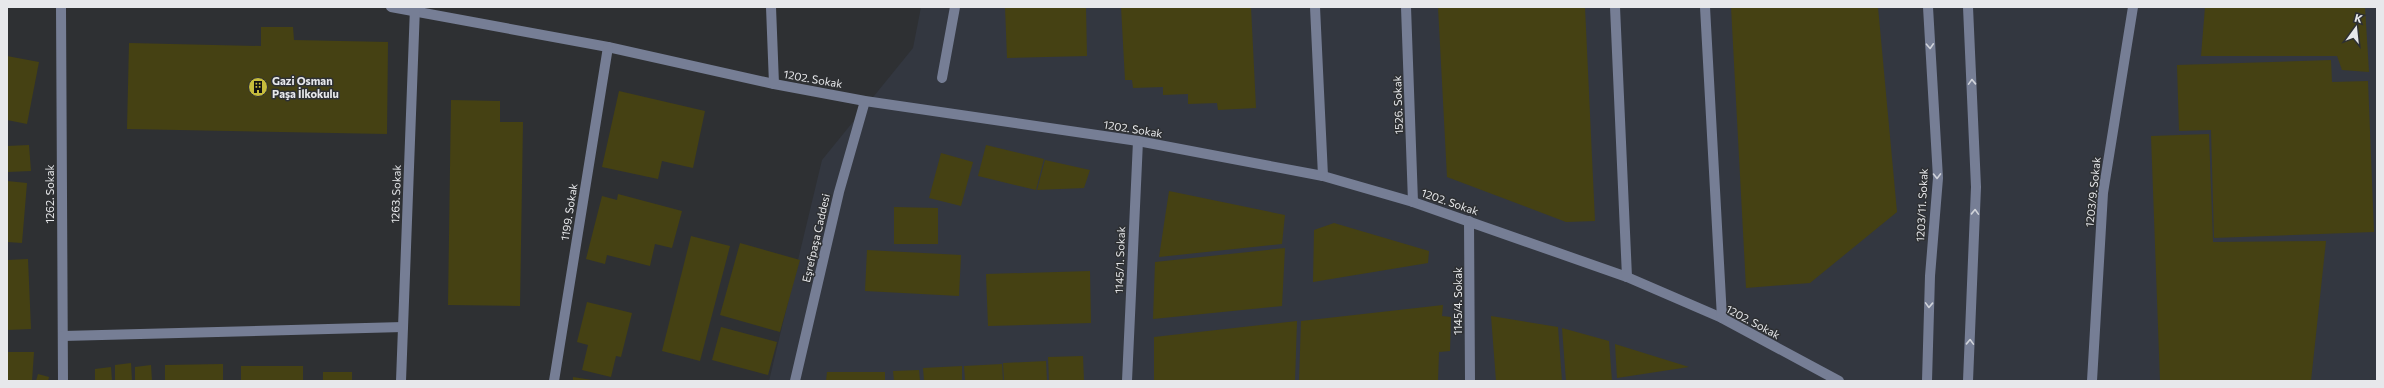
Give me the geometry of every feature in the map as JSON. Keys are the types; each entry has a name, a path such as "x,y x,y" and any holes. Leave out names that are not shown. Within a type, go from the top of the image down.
{"street":[{"name":"1262. Sokak","path":"61,7 63,381"},
{"name":"1202. Sokak","path":"391,7 415,9 608,47 774,84 865,101 1138,141 1323,176 1413,202 1627,277 1722,318 1839,381"},
{"path":"771,7 774,84"},
{"path":"942,78 955,7"},
{"path":"1315,7 1323,176"},
{"name":"1526. Sokak","path":"1406,7 1413,202"},
{"path":"1615,7 1627,277"},
{"path":"1705,7 1722,318"},
{"name":"1203/11. Sokak","path":"1927,381 1930,276 1938,178 1928,7"},
{"path":"1968,7 1976,187 1968,381"},
{"name":"1203/9. Sokak","path":"2092,381 2103,194 2133,7"},
{"name":"1263. Sokak","path":"401,381 415,9"},
{"name":"1199. Sokak","path":"554,381 608,47"},
{"name":"Eşrefpaşa Caddesi","path":"795,381 839,192 865,101"},
{"name":"1145/1. Sokak","path":"1127,381 1138,141"},
{"name":"1145/4. Sokak","path":"1469,221 1470,381"},
{"path":"63,336 403,327"}],"shaded area":[{"path":"921,7 2377,7 2377,381 769,381 822,160 913,48"}],"building":[{"path":"1005,7 1086,7 1087,56 1007,58"},
{"path":"1121,7 1251,7 1256,108 1218,110 1217,103 1188,104 1188,94 1163,95 1163,87 1133,88 1132,80 1125,80"},
{"path":"1438,7 1585,7 1595,221 1566,222 1447,177"},
{"path":"1731,7 1878,7 1897,212 1810,283 1746,288"},
{"path":"2205,7 2365,7 2369,72 2342,70 2337,56 2201,56"},
{"name":"Gazi Osman Paşa İlkokulu","path":"261,27 293,27 294,40 388,42 387,134 127,129 129,43 261,46"},
{"path":"7,56 39,62 27,124 7,120"},
{"path":"2331,60 2332,82 2368,81 2374,232 2214,238 2211,130 2179,131 2177,65"},
{"path":"619,91 705,111 693,168 662,161 658,179 602,167"},
{"path":"451,100 500,101 500,122 523,122 520,306 448,305"},
{"path":"2209,134 2213,242 2326,241 2311,381 2160,381 2151,136"},
{"path":"29,145 31,171 7,172 7,146"},
{"path":"986,145 1044,159 1036,190 978,176"},
{"path":"941,153 973,162 961,206 929,198"},
{"path":"1045,160 1090,170 1084,188 1037,190"},
{"path":"7,181 27,183 22,243 7,242"},
{"path":"1169,191 1285,215 1282,244 1159,257"},
{"path":"618,194 682,211 672,248 655,244 650,266 607,255 605,264 586,259 602,196 617,200"},
{"path":"894,207 938,208 938,244 894,244"},
{"path":"1334,223 1429,251 1428,263 1313,282 1314,230"},
{"path":"691,236 730,246 700,361 662,351"},
{"path":"740,243 800,260 780,332 720,315"},
{"path":"1285,248 1282,306 1153,319 1155,262"},
{"path":"867,250 961,255 959,296 865,291"},
{"path":"28,259 31,329 7,330 7,260"},
{"path":"1090,271 1091,323 988,326 986,274"},
{"path":"587,302 632,313 621,357 616,356 611,377 582,370 588,345 577,342"},
{"path":"1443,305 1442,316 1451,317 1450,351 1439,352 1438,381 1299,381 1301,321"},
{"path":"1491,316 1558,327 1562,381 1496,381"},
{"path":"1297,321 1295,381 1154,381 1154,337"},
{"path":"721,327 777,342 768,375 712,360"},
{"path":"1562,328 1609,341 1612,381 1566,381"},
{"path":"1615,344 1689,367 1617,378"},
{"path":"7,352 34,352 32,381 7,381"},
{"path":"1083,356 1084,381 1049,381 1048,357"},
{"path":"1046,361 1047,381 1004,381 1003,363"},
{"path":"131,363 132,381 115,381 115,365"},
{"path":"223,364 223,381 165,381 165,365"},
{"path":"1002,364 1003,381 965,381 964,366"},
{"path":"151,365 152,381 135,381 135,367"},
{"path":"241,366 303,366 303,381 241,381"},
{"path":"962,366 962,381 924,381 923,368"},
{"path":"111,367 112,381 95,381 95,369"},
{"path":"919,370 920,381 894,381 893,371"},
{"path":"323,372 352,372 352,381 323,381"},
{"path":"827,372 885,372 885,381 826,381"},
{"path":"38,374 49,377 48,381 36,381"},
{"path":"573,377 592,380 592,381 573,381"}],"place":[{"name":"Gazi Osman Paşa İlkokulu","path":"258,87"}]}
